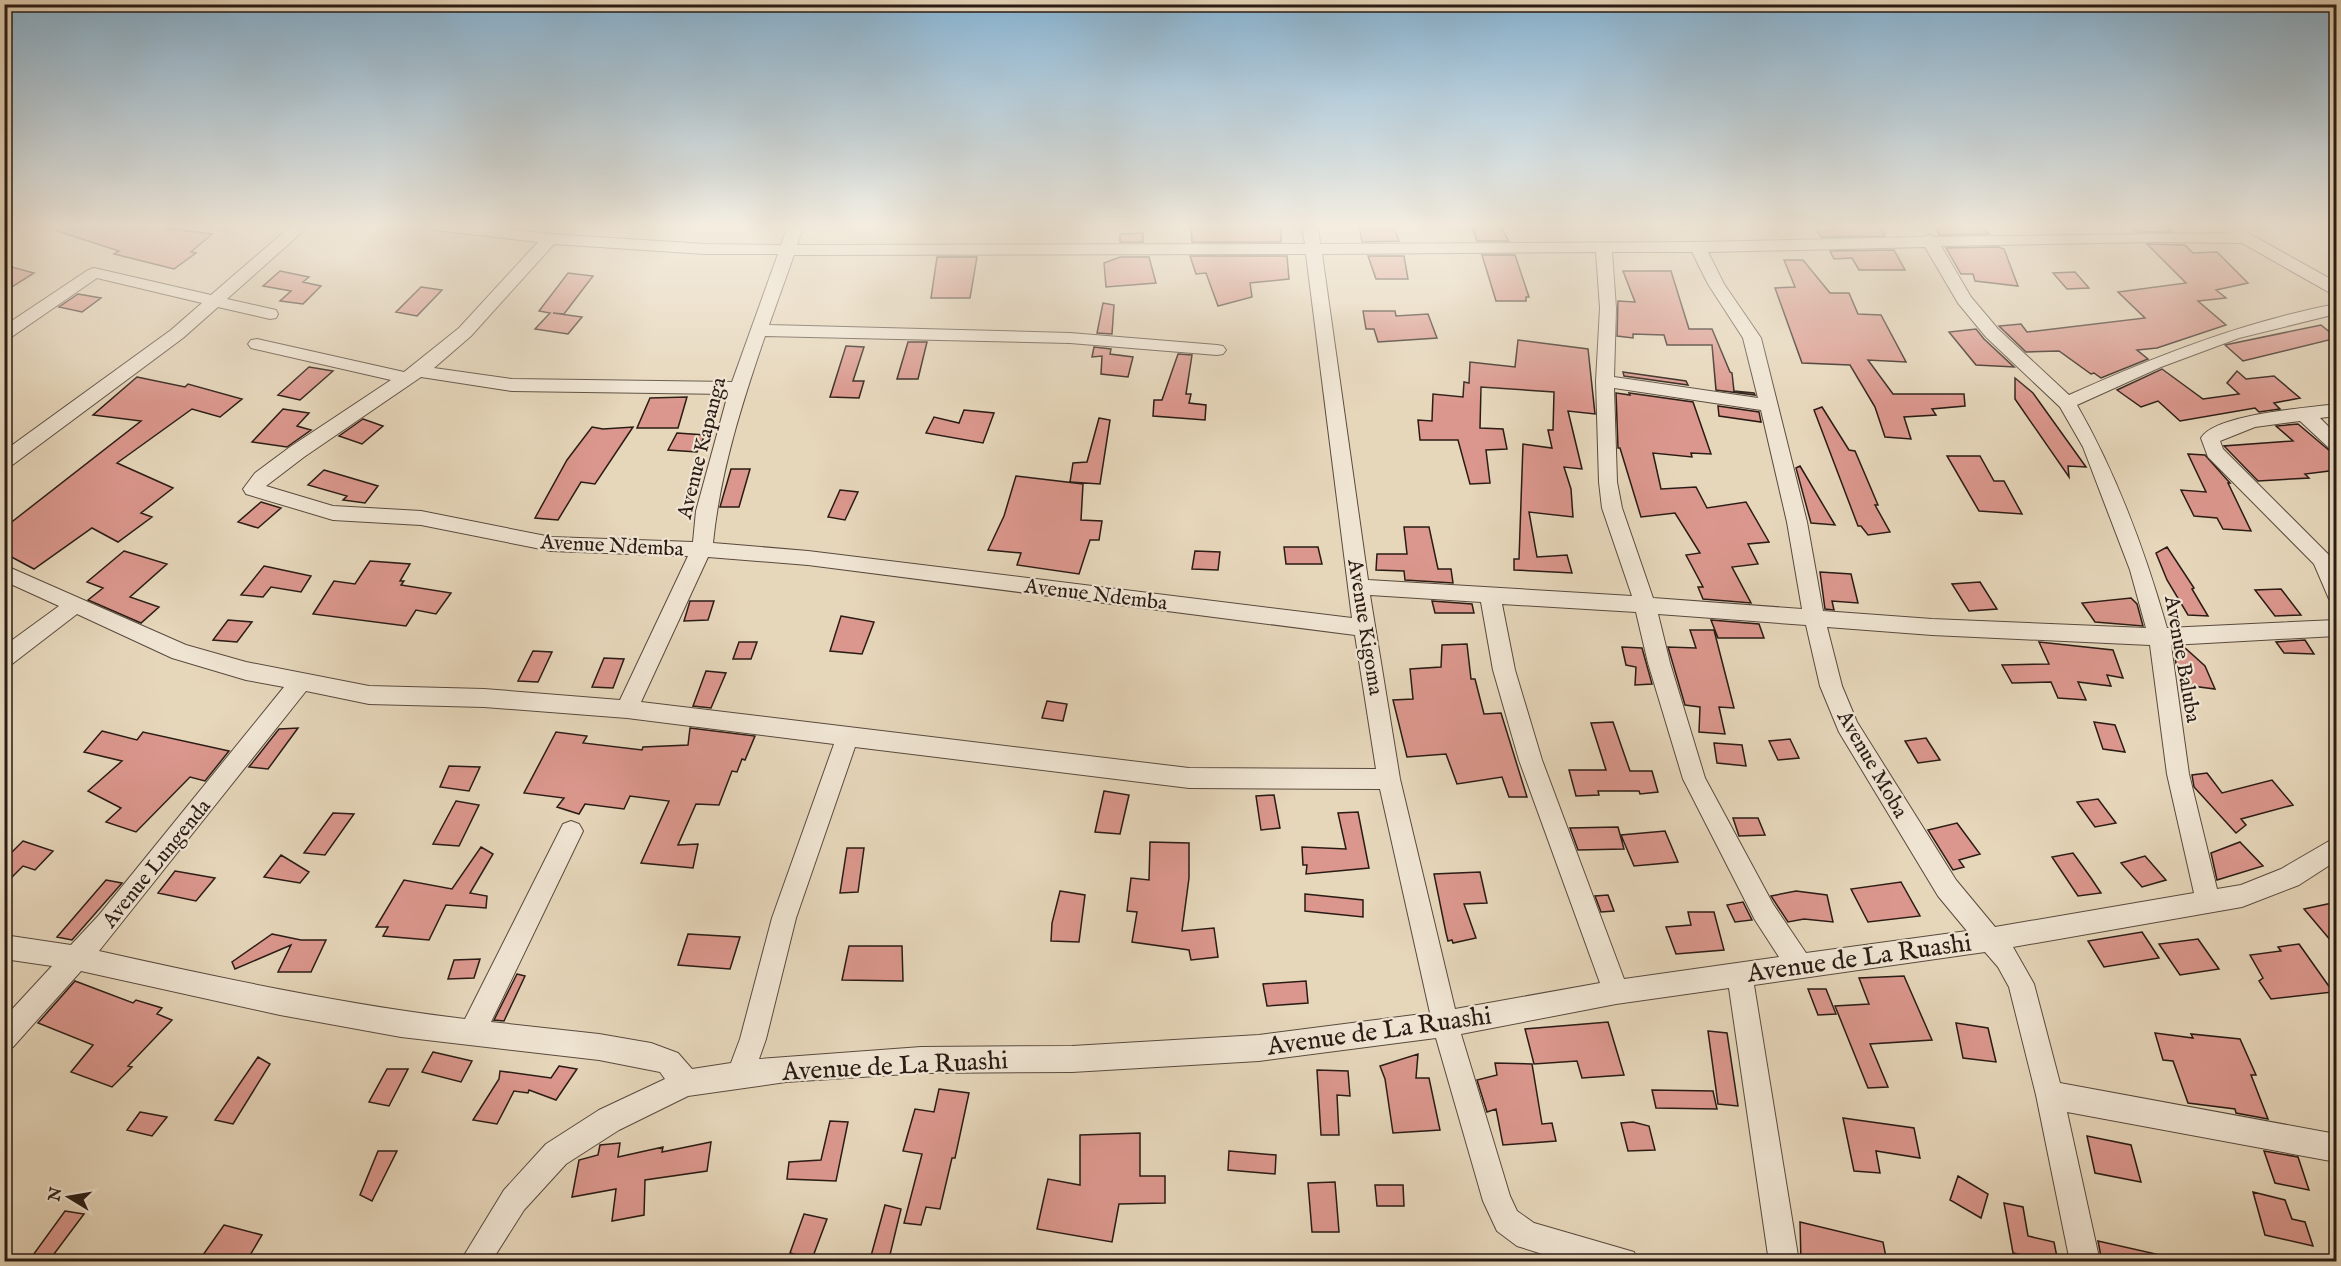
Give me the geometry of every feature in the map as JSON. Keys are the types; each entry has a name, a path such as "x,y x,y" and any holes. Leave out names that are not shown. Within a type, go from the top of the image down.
{"street":[{"path":"6,332 77,284"},
{"path":"139,284 270,314"},
{"path":"4,461 177,334 236,284"},
{"name":"Avenue Ndemba","path":"509,284 465,332 411,374 289,458 262,478 253,489 333,513 421,518 474,527 523,540 562,545 702,549 807,558 1364,628"},
{"name":"Avenue Kapanga","path":"627,709 682,587 702,549 706,511 737,388 773,284"},
{"name":"Avenue Kigoma","path":"1319,284 1364,628 1389,779 1445,1023 1501,1213 1513,1228 1558,1253 1624,1262"},
{"path":"1606,284 1608,308 1605,381 1608,471 1612,508 1645,605 1659,663 1694,779 1764,912 1799,965"},
{"name":"Avenue Moba","path":"1716,284 1752,338 1797,522 1814,618 1831,686 1847,726 1947,888 1965,912 1991,939 2021,984 2050,1095 2085,1262"},
{"name":"Avenue Baluba","path":"1955,284 1964,299 1992,333 2067,403 2092,447 2110,489 2140,570 2159,637 2178,774 2208,901"},
{"path":"2067,403 2155,363 2234,334 2337,309"},
{"path":"757,330 1070,338 1217,350"},
{"path":"257,344 411,374 512,385 737,388"},
{"path":"1605,381 1768,405"},
{"path":"2337,410 2256,422 2223,430 2210,438 2215,452 2322,560 2337,594"},
{"path":"2305,415 2337,444"},
{"path":"4,572 180,652 224,666 369,695 484,698 627,709 1189,778 1389,779"},
{"path":"1359,587 1954,628 2159,637 2337,628"},
{"path":"1490,595 1506,678 1529,758 1559,844 1616,992"},
{"path":"4,658 76,604"},
{"name":"Avenue Lungenda","path":"4,1038 158,863 301,682"},
{"path":"740,1074 753,1039 784,918 848,736"},
{"path":"472,1032 571,831"},
{"name":"Avenue de La Ruashi","path":"474,1262 514,1200 556,1154 609,1120 686,1083 786,1069 921,1060 1072,1059 1259,1048 1445,1023 1616,992 1991,939 2242,896 2290,877 2337,848"},
{"path":"4,947 76,958 280,1003 401,1024 599,1047 651,1056 669,1062 686,1083"},
{"path":"1739,974 1784,1262"},
{"path":"2050,1095 2337,1148"}],"building":[{"path":"4,284 17,284 4,292"},
{"path":"265,284 312,284 321,286 303,304 280,301 291,291 263,286"},
{"path":"560,284 587,284 564,314 553,313 582,317 568,334 535,329 550,313 539,311"},
{"path":"933,284 972,284 970,298 931,298"},
{"path":"1106,284 1143,284 1106,287"},
{"path":"1210,284 1250,284 1252,297 1218,306"},
{"path":"1491,284 1525,284 1529,297 1526,297 1526,301 1496,301"},
{"path":"1628,284 1675,284 1689,329 1712,329 1732,373 1734,391 1755,395 1716,390 1712,345 1667,345 1664,335 1633,334 1633,338 1617,336 1618,301 1635,302"},
{"path":"1794,284 1823,284 1830,293 1849,293 1858,314 1881,315 1906,362 1868,360 1893,394 1964,394 1965,406 1932,409 1936,415 1904,417 1911,439 1885,437 1875,407 1850,365 1802,363 1775,288 1795,287"},
{"path":"2063,284 2086,284 2089,288 2067,289"},
{"path":"2178,284 2243,284 2216,290 2226,298 2198,301 2226,325 2157,348 2137,350 2148,359 2101,378 2094,373 2091,374 2059,351 2026,352 1999,326 2021,324 2027,332 2145,318 2118,292"},
{"path":"421,287 442,290 417,316 396,312"},
{"path":"78,294 101,298 82,312 59,307"},
{"path":"1103,303 1114,305 1112,334 1097,333"},
{"path":"1363,311 1395,311 1396,316 1428,314 1437,338 1378,342 1374,329 1366,329"},
{"path":"2321,325 2337,338 2243,361 2225,345"},
{"path":"1976,329 2014,367 1976,365 1949,332"},
{"path":"1518,340 1588,349 1595,414 1568,411 1582,469 1564,467 1571,489 1573,517 1529,512 1537,557 1567,555 1572,573 1514,570 1514,559 1519,559 1523,444 1552,448 1548,430 1553,430 1554,392 1481,387 1480,428 1503,429 1507,449 1486,450 1490,483 1470,484 1458,440 1420,440 1418,420 1432,421 1433,394 1463,397 1464,382 1469,383 1470,362 1515,367"},
{"path":"908,342 927,342 918,379 897,379"},
{"path":"846,346 864,347 853,381 864,381 859,398 830,397"},
{"path":"1094,347 1111,349 1110,354 1133,357 1128,377 1101,374 1102,356 1092,357"},
{"path":"1178,354 1192,355 1186,394 1191,394 1189,403 1206,405 1205,420 1153,416 1154,400 1162,400"},
{"path":"309,367 333,371 300,400 278,395"},
{"path":"2162,369 2203,399 2239,394 2227,383 2237,371 2246,379 2274,376 2300,398 2274,403 2280,409 2259,412 2255,408 2180,421 2158,401 2141,407 2117,390"},
{"path":"1623,372 1686,381 1688,385 1624,376"},
{"path":"137,377 185,387 188,384 242,399 220,417 192,409 117,463 173,488 141,513 152,517 118,542 92,528 34,569 4,553 4,528 141,421 93,415"},
{"path":"2015,378 2033,393 2086,467 2068,466 2069,477 2015,399"},
{"path":"1616,393 1693,402 1711,454 1691,453 1692,457 1653,453 1661,489 1696,487 1707,508 1746,502 1769,542 1748,544 1758,564 1732,567 1751,603 1703,599 1698,587 1703,587 1686,555 1700,553 1675,513 1641,517 1620,448 1618,448"},
{"path":"687,397 678,428 637,428 650,398"},
{"path":"1718,406 1759,412 1761,422 1719,416"},
{"path":"1822,407 1849,450 1855,451 1878,505 1875,505 1890,532 1868,535 1861,526 1858,526 1814,410"},
{"path":"283,409 309,413 297,426 311,430 287,447 252,442"},
{"path":"964,410 994,413 983,443 926,433 934,417 959,423"},
{"path":"1099,418 1110,420 1100,484 1070,482 1073,463 1087,462"},
{"path":"363,419 383,426 362,444 339,436"},
{"path":"2298,424 2337,457 2337,470 2305,474 2309,478 2258,481 2224,446 2293,441 2276,426"},
{"path":"592,427 603,429 633,427 595,484 581,482 558,520 535,518 567,460"},
{"path":"677,433 705,435 697,452 668,450"},
{"path":"2188,454 2205,455 2230,483 2228,483 2251,531 2223,529 2217,518 2194,516 2181,490 2206,492"},
{"path":"1947,456 1980,456 1994,481 2004,481 2022,514 1979,511"},
{"path":"1800,466 1835,525 1811,523 1796,468"},
{"path":"731,469 750,469 739,507 720,507"},
{"path":"324,470 378,486 365,503 343,500 347,496 308,485"},
{"path":"1016,476 1083,484 1081,520 1102,521 1099,540 1090,540 1079,574 1017,565 1021,553 988,550 1004,516"},
{"path":"840,490 858,492 845,520 828,517"},
{"path":"261,502 281,508 258,528 238,522"},
{"path":"1404,527 1429,527 1438,569 1451,569 1453,583 1405,580 1404,571 1376,570 1377,554 1407,554"},
{"path":"1284,547 1318,547 1322,564 1286,564"},
{"path":"2167,547 2194,588 2192,589 2208,616 2188,615 2167,580 2156,553"},
{"path":"124,551 167,564 130,597 159,607 141,623 88,600 103,588 87,582"},
{"path":"1195,551 1220,552 1218,570 1192,569"},
{"path":"370,561 410,564 400,581 404,581 401,585 451,593 436,614 416,610 406,626 313,614 334,581 355,584"},
{"path":"264,566 311,576 301,592 271,587 263,597 241,595"},
{"path":"1820,572 1851,574 1858,603 1832,601 1834,610 1825,609"},
{"path":"1980,582 1997,609 1969,611 1952,584"},
{"path":"2281,589 2301,615 2275,616 2255,590"},
{"path":"2131,598 2137,604 2143,626 2095,622 2082,603"},
{"path":"690,601 714,601 708,620 684,621"},
{"path":"1432,601 1472,604 1474,613 1435,613"},
{"path":"841,616 874,622 862,654 830,651"},
{"path":"228,620 252,622 237,642 213,640"},
{"path":"1711,620 1759,624 1764,638 1718,638"},
{"path":"1690,630 1714,630 1734,708 1719,707 1725,734 1699,732 1700,707 1685,705 1668,647 1696,648"},
{"path":"2305,640 2314,654 2284,653 2276,642"},
{"path":"739,642 757,642 751,659 733,659"},
{"path":"2039,642 2113,650 2123,678 2107,675 2111,686 2078,682 2086,700 2058,698 2051,682 2012,683 2002,665 2049,664"},
{"path":"1467,644 1471,679 1475,679 1484,714 1501,713 1527,797 1509,797 1502,777 1457,784 1446,754 1407,757 1393,700 1413,699 1410,669 1441,667 1442,645"},
{"path":"1622,647 1642,648 1652,684 1635,685 1636,667 1626,665"},
{"path":"2174,647 2184,647 2205,666 2215,689 2184,685 2176,664"},
{"path":"533,651 552,652 538,682 518,681"},
{"path":"604,658 624,659 613,688 592,687"},
{"path":"706,671 726,673 711,708 693,706"},
{"path":"1047,701 1067,704 1063,721 1042,718"},
{"path":"1613,722 1630,771 1652,771 1658,792 1640,794 1639,791 1598,791 1599,795 1576,796 1569,770 1606,770 1591,723"},
{"path":"2094,722 2115,725 2125,752 2103,749"},
{"path":"298,728 268,769 249,767 279,729"},
{"path":"690,728 755,736 745,760 742,759 737,772 732,771 719,805 696,804 678,845 698,844 693,868 641,863 669,801 630,796 624,809 585,804 579,814 557,807 564,798 524,793 556,732 587,736 583,743 642,750 643,747 688,745"},
{"path":"102,731 137,740 143,732 229,751 205,781 190,777 136,832 106,822 121,808 88,791 122,761 84,752"},
{"path":"1926,738 1940,760 1918,763 1905,741"},
{"path":"1790,739 1799,758 1778,760 1769,741"},
{"path":"1714,743 1742,745 1746,766 1717,763"},
{"path":"449,766 480,767 469,791 440,787"},
{"path":"2207,773 2222,793 2272,780 2293,805 2241,819 2246,825 2236,833 2194,787 2192,775"},
{"path":"1104,791 1129,795 1120,834 1095,832"},
{"path":"1274,795 1280,828 1261,830 1256,796"},
{"path":"2098,799 2116,823 2095,827 2077,802"},
{"path":"456,801 479,805 459,846 433,844"},
{"path":"1358,812 1369,868 1306,874 1307,865 1303,865 1302,847 1346,849 1338,813"},
{"path":"333,813 354,814 325,855 304,853"},
{"path":"1733,818 1758,818 1765,835 1739,836"},
{"path":"1957,823 1980,854 1959,860 1964,867 1953,870 1928,830"},
{"path":"1618,827 1624,849 1578,850 1570,828"},
{"path":"1665,831 1678,862 1634,866 1621,835"},
{"path":"23,841 53,851 35,870 23,866 4,885 4,860"},
{"path":"1150,842 1189,843 1189,878 1182,931 1214,928 1218,957 1191,960 1189,950 1132,942 1137,912 1127,911 1131,878 1149,880"},
{"path":"2240,842 2263,866 2217,880 2211,853"},
{"path":"481,847 493,854 470,893 487,896 486,908 446,905 429,940 383,936 388,927 376,927 404,880 452,889"},
{"path":"847,848 864,848 858,892 840,893"},
{"path":"2073,853 2101,893 2078,896 2052,857"},
{"path":"281,855 309,872 300,883 264,877"},
{"path":"2145,856 2166,880 2142,887 2121,863"},
{"path":"175,871 215,878 196,901 158,893"},
{"path":"1480,872 1487,903 1464,904 1476,938 1453,943 1452,940 1448,941 1434,874"},
{"path":"106,880 122,883 72,940 57,937"},
{"path":"1901,882 1920,916 1868,922 1851,889"},
{"path":"1060,891 1085,895 1079,942 1051,941 1052,923"},
{"path":"1796,891 1827,895 1833,922 1804,919 1788,922 1771,896"},
{"path":"1305,894 1363,900 1363,917 1305,911"},
{"path":"1608,895 1614,911 1601,912 1595,896"},
{"path":"1743,902 1752,920 1735,922 1727,905"},
{"path":"2337,902 2337,948 2304,909"},
{"path":"1688,912 1714,912 1724,950 1676,954 1666,927 1691,925"},
{"path":"2142,932 2159,958 2104,967 2088,941"},
{"path":"272,934 301,940 326,940 311,972 278,972 291,945 235,969 232,962"},
{"path":"688,934 740,937 730,969 678,965"},
{"path":"2198,939 2219,969 2180,975 2159,944"},
{"path":"2299,944 2333,992 2271,999 2259,981 2263,978 2250,955 2281,951 2278,947"},
{"path":"849,946 902,946 903,981 842,980"},
{"path":"480,959 474,978 448,979 454,960"},
{"path":"517,974 525,976 504,1021 494,1020"},
{"path":"1904,976 1932,1040 1870,1044 1888,1087 1868,1088 1835,1006 1869,1004 1859,978"},
{"path":"75,981 133,1003 136,1000 162,1008 157,1014 172,1020 128,1066 132,1067 112,1087 71,1072 93,1045 38,1023"},
{"path":"1306,981 1308,1003 1267,1006 1263,984"},
{"path":"1808,989 1826,989 1836,1014 1818,1015"},
{"path":"1608,1022 1624,1075 1582,1078 1577,1061 1534,1064 1525,1029"},
{"path":"1956,1023 1988,1028 1996,1062 1963,1058"},
{"path":"1708,1031 1727,1033 1738,1106 1718,1104"},
{"path":"2155,1033 2193,1038 2191,1034 2240,1039 2256,1075 2251,1075 2268,1119 2236,1113 2235,1109 2188,1103 2173,1061 2163,1060"},
{"path":"433,1052 472,1061 461,1082 422,1072"},
{"path":"1418,1054 1416,1078 1429,1078 1440,1130 1393,1133 1385,1079 1380,1066"},
{"path":"258,1057 270,1064 233,1124 215,1120"},
{"path":"1495,1063 1532,1064 1542,1124 1552,1123 1556,1141 1503,1145 1496,1109 1487,1112 1477,1080 1497,1075"},
{"path":"559,1066 577,1069 556,1100 529,1090 528,1093 514,1091 497,1124 473,1120 499,1079 500,1071 551,1078"},
{"path":"387,1069 408,1069 389,1106 369,1102"},
{"path":"1317,1070 1348,1071 1350,1096 1337,1095 1339,1135 1321,1135"},
{"path":"939,1089 969,1093 955,1158 952,1158 940,1209 926,1207 921,1225 904,1223 922,1154 903,1151 915,1109 934,1112"},
{"path":"1652,1090 1713,1091 1717,1109 1656,1108"},
{"path":"140,1112 167,1117 152,1136 127,1130"},
{"path":"1843,1118 1914,1128 1920,1158 1876,1151 1880,1173 1854,1171"},
{"path":"830,1121 848,1122 836,1181 787,1179 789,1162 821,1160"},
{"path":"1633,1122 1649,1126 1655,1150 1628,1151 1621,1123"},
{"path":"1140,1133 1140,1176 1165,1176 1165,1203 1119,1204 1112,1242 1037,1229 1048,1179 1080,1185 1080,1135"},
{"path":"2087,1136 2131,1145 2141,1182 2095,1173"},
{"path":"711,1142 707,1171 645,1180 644,1215 612,1221 616,1189 572,1197 579,1160 598,1155 600,1145 620,1143 618,1157 663,1147 662,1152"},
{"path":"378,1151 397,1151 372,1201 360,1195"},
{"path":"1229,1151 1276,1155 1275,1174 1228,1170"},
{"path":"2264,1151 2298,1157 2309,1190 2275,1183"},
{"path":"1958,1176 1988,1194 1981,1218 1950,1200"},
{"path":"1335,1182 1339,1232 1312,1232 1308,1183"},
{"path":"1375,1185 1403,1185 1404,1206 1377,1206"},
{"path":"2253,1192 2285,1200 2292,1219 2305,1222 2313,1246 2265,1235"},
{"path":"2004,1203 2023,1207 2028,1236 2054,1242 2058,1262 2013,1253"},
{"path":"885,1205 901,1209 889,1259 871,1256"},
{"path":"65,1211 84,1214 48,1262 28,1262"},
{"path":"804,1214 827,1219 812,1259 790,1253"},
{"path":"1800,1222 1883,1242 1887,1262 1801,1262"},
{"path":"224,1225 262,1235 246,1262 198,1262"},
{"path":"2098,1241 2156,1254 2155,1262 2102,1262"}]}
